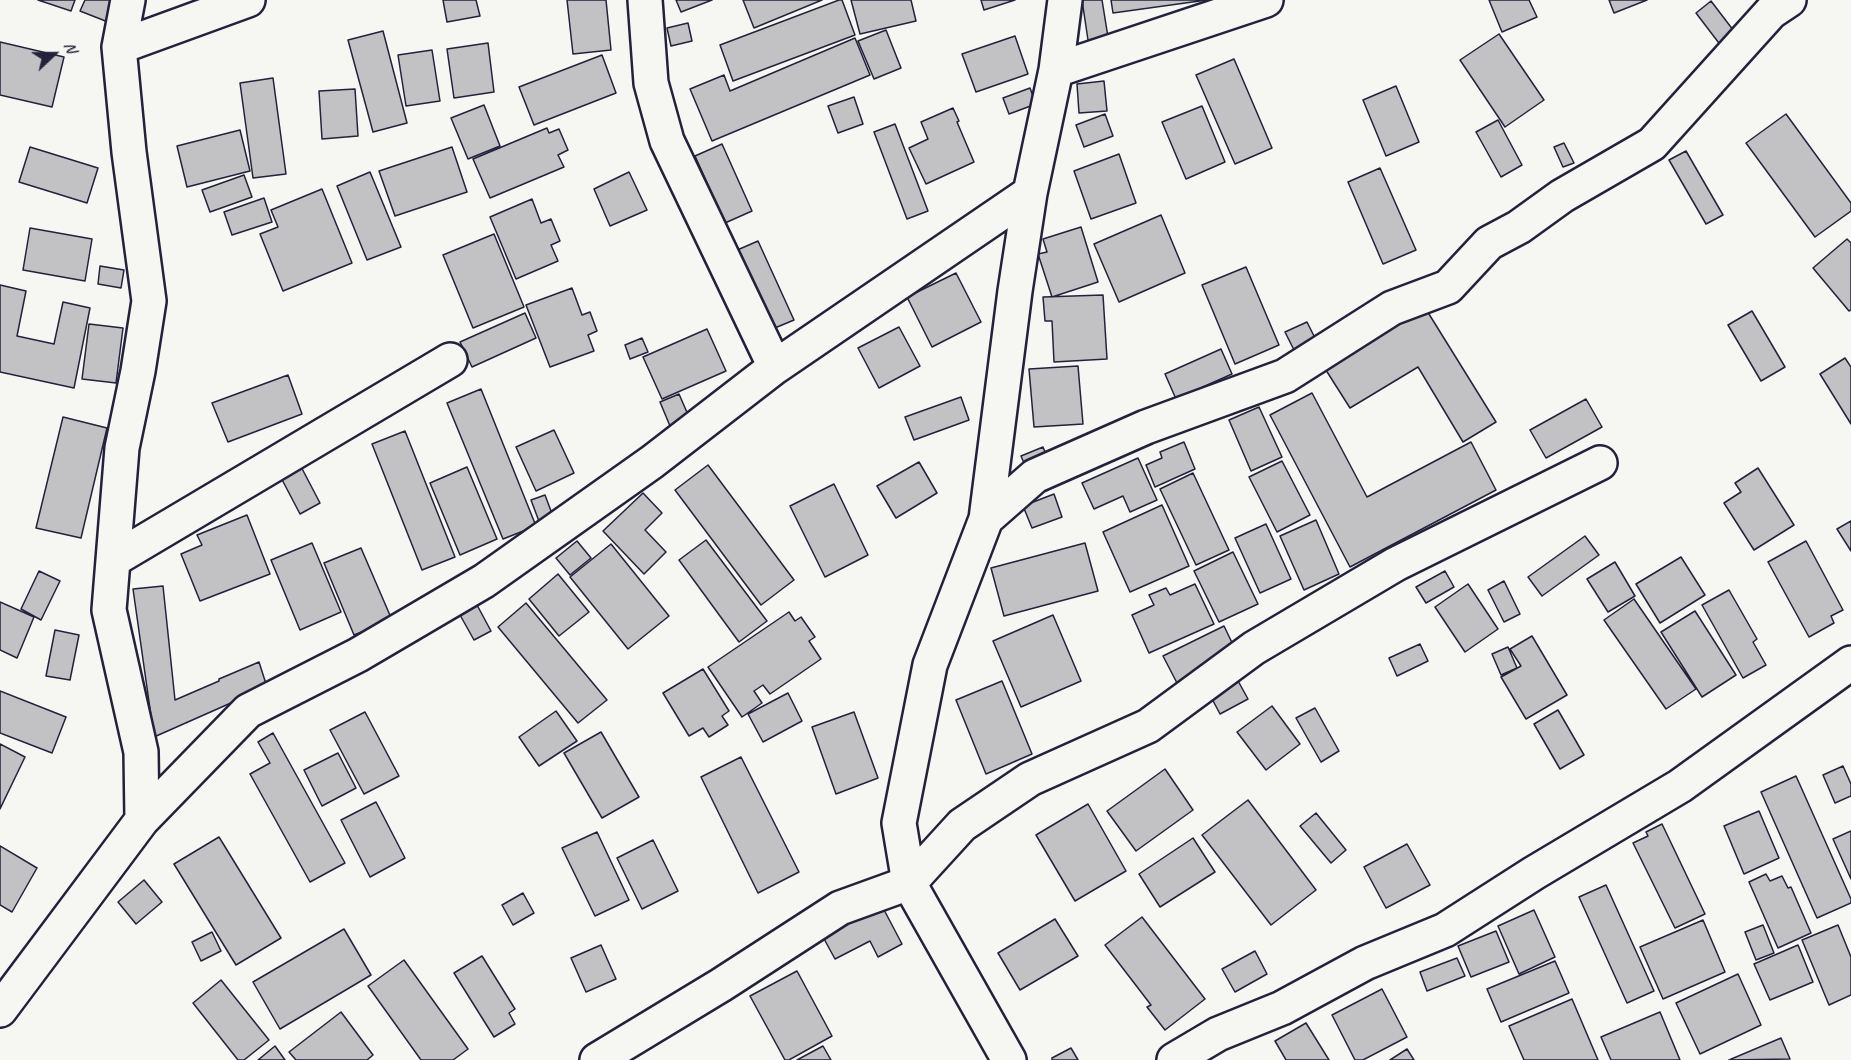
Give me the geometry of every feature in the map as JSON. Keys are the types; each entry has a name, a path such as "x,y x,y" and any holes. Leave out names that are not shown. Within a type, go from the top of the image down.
{"street":[{"path":"128,0 119,47 129,152 149,301 138,371 122,448 109,610 141,752 142,820"},
{"path":"119,47 248,0"},
{"path":"645,0 651,83 667,141 775,367"},
{"path":"1009,1060 909,883 899,823 930,665 986,519 1015,291 1030,193 1056,70 1065,0"},
{"path":"1056,70 1266,0"},
{"path":"986,519 1035,477 1146,427 1285,376 1392,308 1448,287 1489,243 1519,227 1562,196 1652,144 1771,12 1789,0"},
{"path":"0,1010 142,820 248,711 358,655 484,581 652,462 775,367 1030,193"},
{"path":"113,560 450,360"},
{"path":"597,1060 721,985 840,908 909,883 962,825 1030,779 1148,726 1254,648 1396,564 1600,463"},
{"path":"1174,1060 1218,1034 1282,1008 1365,963 1445,930 1534,873 1680,786 1851,663"}],"building":[{"path":"38,0 75,0 71,11"},
{"path":"85,0 116,0 108,22 80,11"},
{"path":"443,0 476,0 480,16 447,22"},
{"path":"567,0 606,0 611,50 573,54"},
{"path":"676,0 712,0 681,12"},
{"path":"743,0 822,0 754,28"},
{"path":"842,0 855,35 733,81 720,45"},
{"path":"851,0 911,0 916,21 860,34"},
{"path":"981,0 1015,0 984,10"},
{"path":"1082,0 1102,0 1108,37 1088,40"},
{"path":"1111,0 1207,0 1113,13"},
{"path":"1489,0 1529,0 1537,17 1502,32"},
{"path":"1609,0 1647,0 1614,13"},
{"path":"1711,1 1740,39 1725,51 1696,13"},
{"path":"688,23 692,41 671,46 667,28"},
{"path":"886,30 901,68 874,79 858,41"},
{"path":"383,31 407,123 373,132 348,40"},
{"path":"1499,34 1544,100 1505,127 1460,60"},
{"path":"1015,36 1028,74 976,92 962,54"},
{"path":"855,38 870,75 712,141 690,89 724,75 730,91"},
{"path":"0,42 64,57 52,107 0,95"},
{"path":"488,43 494,92 454,98 447,49"},
{"path":"432,50 440,101 406,106 398,55"},
{"path":"602,55 616,93 534,125 519,87"},
{"path":"1234,59 1272,148 1235,164 1196,75"},
{"path":"273,78 286,174 253,178 240,83"},
{"path":"1104,81 1107,111 1079,113 1077,84"},
{"path":"1396,86 1419,142 1386,156 1363,100"},
{"path":"1030,88 1036,104 1009,114 1003,98"},
{"path":"355,89 358,136 322,139 319,91"},
{"path":"854,97 863,124 838,133 828,106"},
{"path":"484,105 500,146 468,159 451,118"},
{"path":"1202,106 1225,162 1186,179 1162,122"},
{"path":"953,108 974,162 926,184 909,148 928,139 921,122"},
{"path":"1105,114 1113,136 1084,147 1076,125"},
{"path":"1786,114 1851,203 1851,211 1815,237 1746,143"},
{"path":"1498,120 1522,165 1501,177 1476,132"},
{"path":"895,124 928,211 907,219 874,132"},
{"path":"547,128 549,133 559,129 568,150 558,155 564,167 490,198 473,159"},
{"path":"240,130 250,171 187,187 177,146"},
{"path":"1564,143 1574,163 1563,167 1554,147"},
{"path":"722,144 752,211 725,223 695,156"},
{"path":"30,147 98,168 87,203 19,182"},
{"path":"452,147 467,192 395,216 379,171"},
{"path":"1686,151 1723,215 1706,224 1669,160"},
{"path":"1119,154 1136,203 1091,219 1074,171"},
{"path":"1380,168 1416,250 1383,264 1348,182"},
{"path":"370,172 401,247 367,260 337,186"},
{"path":"629,172 647,210 610,226 594,189"},
{"path":"244,175 252,197 210,212 202,190"},
{"path":"322,189 352,263 283,291 260,234 278,227 271,210"},
{"path":"264,198 272,222 232,235 224,212"},
{"path":"532,199 541,223 551,219 560,241 551,245 558,261 516,279 490,217"},
{"path":"1161,215 1185,273 1119,302 1094,244"},
{"path":"1081,227 1098,282 1052,297 1038,254 1047,252 1043,239"},
{"path":"30,228 92,239 85,281 23,270"},
{"path":"494,234 524,307 473,328 443,255"},
{"path":"1847,239 1851,243 1851,310 1849,311 1813,268"},
{"path":"758,241 794,320 770,330 735,251"},
{"path":"100,266 124,270 121,288 98,284"},
{"path":"1246,267 1279,345 1235,364 1202,285"},
{"path":"956,273 981,322 932,347 907,297"},
{"path":"0,285 26,291 17,336 54,344 63,302 90,308 74,388 0,372"},
{"path":"572,288 582,315 590,312 597,331 588,335 594,351 550,367 526,305"},
{"path":"1103,295 1107,359 1054,362 1052,321 1045,321 1043,297"},
{"path":"1424,306 1496,422 1463,442 1418,367 1350,408 1324,367"},
{"path":"1752,311 1785,367 1761,381 1728,325"},
{"path":"525,313 536,338 472,367 460,342"},
{"path":"1307,322 1320,348 1298,358 1285,332"},
{"path":"89,324 123,328 116,383 82,379"},
{"path":"899,327 920,366 879,388 858,348"},
{"path":"707,329 726,371 662,399 643,357"},
{"path":"642,338 648,352 630,359 625,345"},
{"path":"1221,349 1232,374 1176,399 1165,374"},
{"path":"1845,358 1851,367 1851,424 1820,374"},
{"path":"1078,366 1083,424 1034,427 1029,369"},
{"path":"288,375 302,414 228,442 212,403"},
{"path":"481,389 536,526 503,539 447,403"},
{"path":"1312,393 1367,497 1471,442 1496,490 1350,567 1270,415"},
{"path":"679,394 689,417 670,426 660,402"},
{"path":"961,397 969,420 914,440 905,417"},
{"path":"1586,399 1602,427 1546,458 1530,430"},
{"path":"1259,407 1282,457 1251,471 1229,420"},
{"path":"63,417 107,428 81,538 36,528"},
{"path":"554,430 574,473 536,491 516,447"},
{"path":"405,431 455,557 422,570 372,444"},
{"path":"1184,442 1195,469 1155,487 1146,465 1162,458 1160,452"},
{"path":"1043,447 1048,459 1026,468 1021,456"},
{"path":"1138,458 1157,500 1130,512 1123,496 1094,509 1082,483"},
{"path":"297,459 320,503 300,514 277,470"},
{"path":"1282,461 1310,515 1277,532 1249,477"},
{"path":"919,462 937,493 896,518 877,486"},
{"path":"708,465 794,580 761,605 675,490"},
{"path":"467,467 497,539 460,555 430,483"},
{"path":"1758,468 1794,525 1754,550 1724,503 1741,492 1735,483"},
{"path":"1193,473 1229,550 1196,565 1160,489"},
{"path":"834,484 868,555 825,577 790,506"},
{"path":"643,493 662,513 645,530 666,552 644,574 603,531"},
{"path":"1054,494 1062,517 1032,528 1023,506"},
{"path":"545,495 554,519 540,524 531,500"},
{"path":"1162,505 1189,566 1130,592 1103,532"},
{"path":"247,515 270,574 200,601 181,554 202,545 197,535"},
{"path":"1316,520 1339,574 1304,590 1280,536"},
{"path":"1851,521 1851,551 1837,529"},
{"path":"1266,524 1291,579 1260,593 1235,538"},
{"path":"1585,536 1599,555 1542,596 1528,577"},
{"path":"706,540 767,621 739,642 679,560"},
{"path":"577,541 591,558 570,575 556,558"},
{"path":"1806,541 1843,610 1831,616 1834,623 1809,637 1768,562"},
{"path":"312,543 341,612 300,630 271,560"},
{"path":"1085,543 1098,591 1004,616 991,568"},
{"path":"611,544 669,616 628,649 570,577"},
{"path":"361,548 392,620 354,635 324,563"},
{"path":"1233,552 1258,604 1219,622 1194,571"},
{"path":"1681,557 1705,595 1660,623 1636,584"},
{"path":"1615,562 1635,596 1608,612 1587,579"},
{"path":"39,571 60,581 41,620 21,609"},
{"path":"1445,571 1454,587 1426,603 1416,587"},
{"path":"558,574 589,612 559,636 529,599"},
{"path":"1504,581 1520,614 1504,622 1488,590"},
{"path":"1195,584 1214,624 1149,653 1132,615 1154,605 1149,595 1166,588 1170,595"},
{"path":"1468,584 1498,629 1465,652 1435,607"},
{"path":"163,586 175,700 259,662 267,687 154,737 133,589"},
{"path":"1729,590 1757,639 1753,642 1766,665 1743,678 1702,605"},
{"path":"1634,599 1696,689 1666,709 1604,620"},
{"path":"0,602 34,617 17,658 0,650"},
{"path":"526,603 607,700 578,723 498,627"},
{"path":"477,605 491,631 474,640 460,615"},
{"path":"1695,611 1736,675 1702,697 1661,632"},
{"path":"789,612 795,621 801,617 815,637 809,641 821,659 770,694 763,685 754,691 762,703 742,717 708,667"},
{"path":"1053,615 1081,681 1021,707 993,641"},
{"path":"1224,626 1237,653 1177,683 1163,656"},
{"path":"55,630 79,635 70,680 46,676"},
{"path":"1532,636 1567,695 1526,719 1501,677 1521,666 1510,649"},
{"path":"1420,644 1428,661 1397,676 1389,658"},
{"path":"1508,647 1517,668 1501,675 1492,654"},
{"path":"703,669 729,711 722,716 728,725 709,737 703,728 689,736 663,693"},
{"path":"1237,679 1248,699 1220,714 1209,693"},
{"path":"1002,681 1032,754 986,774 956,700"},
{"path":"0,691 66,717 52,753 0,733"},
{"path":"788,693 802,721 763,742 748,714"},
{"path":"1272,706 1300,744 1266,770 1237,732"},
{"path":"1315,708 1339,751 1321,762 1296,718"},
{"path":"1558,710 1584,755 1560,769 1534,724"},
{"path":"556,711 577,741 539,766 519,737"},
{"path":"365,712 399,776 364,794 330,730"},
{"path":"854,712 878,778 836,794 812,727"},
{"path":"601,732 639,797 602,818 564,753"},
{"path":"273,733 345,863 310,882 250,774 270,763 258,742"},
{"path":"0,744 25,757 0,809"},
{"path":"338,753 356,788 322,806 304,770"},
{"path":"741,757 799,872 758,893 701,777"},
{"path":"1843,766 1851,784 1851,796 1835,803 1823,775"},
{"path":"1165,769 1193,810 1136,851 1107,811"},
{"path":"1796,776 1851,899 1851,903 1817,918 1761,792"},
{"path":"1248,800 1316,890 1271,925 1202,835"},
{"path":"376,802 405,858 370,877 341,820"},
{"path":"1088,804 1126,871 1075,901 1036,835"},
{"path":"1759,811 1779,858 1744,874 1724,826"},
{"path":"1316,813 1346,850 1331,863 1300,826"},
{"path":"1662,824 1705,914 1675,928 1633,843 1648,836 1646,832"},
{"path":"1851,831 1851,879 1833,839"},
{"path":"597,832 629,900 595,916 562,848"},
{"path":"219,837 281,938 236,965 174,864"},
{"path":"1193,838 1215,872 1160,907 1139,874"},
{"path":"653,840 678,891 642,909 617,858"},
{"path":"1407,844 1430,885 1386,908 1364,867"},
{"path":"0,846 37,868 12,912 0,905"},
{"path":"1766,874 1770,881 1782,876 1788,888 1791,887 1811,933 1778,948 1749,882"},
{"path":"144,880 162,902 136,924 118,902"},
{"path":"1606,885 1654,991 1627,1003 1579,897"},
{"path":"523,893 534,913 513,925 502,905"},
{"path":"882,906 902,944 878,957 870,941 835,959 823,937"},
{"path":"1534,910 1555,957 1519,974 1498,926"},
{"path":"1142,917 1205,999 1165,1030 1147,1007 1151,1005 1105,945"},
{"path":"1055,919 1078,956 1020,990 998,953"},
{"path":"1703,920 1725,972 1663,999 1640,947"},
{"path":"1763,925 1774,953 1756,960 1745,932"},
{"path":"1838,925 1851,957 1851,995 1829,1005 1802,940"},
{"path":"344,929 371,975 280,1029 253,982"},
{"path":"1496,931 1509,962 1471,977 1458,946"},
{"path":"212,932 221,951 201,961 192,942"},
{"path":"601,945 616,979 586,992 571,958"},
{"path":"1798,945 1813,982 1770,1000 1754,964"},
{"path":"1255,951 1267,974 1235,992 1222,969"},
{"path":"482,956 515,1009 509,1013 515,1024 494,1037 454,973"},
{"path":"1457,958 1465,976 1427,991 1420,972"},
{"path":"404,960 468,1049 453,1060 421,1060 368,986"},
{"path":"1555,961 1569,993 1501,1022 1487,989"},
{"path":"797,971 832,1036 789,1060 785,1060 750,996"},
{"path":"1738,974 1761,1025 1700,1054 1676,1003"},
{"path":"221,980 269,1040 244,1060 238,1060 193,1003"},
{"path":"1382,989 1407,1037 1363,1060 1355,1060 1332,1015"},
{"path":"1572,999 1598,1060 1524,1060 1509,1026"},
{"path":"341,1012 373,1055 367,1060 296,1060 289,1052"},
{"path":"1660,1012 1680,1060 1611,1060 1601,1037"},
{"path":"1306,1023 1329,1060 1286,1060 1275,1041"},
{"path":"1781,1038 1790,1059 1729,1060"},
{"path":"275,1046 285,1060 258,1060"},
{"path":"823,1046 831,1060 797,1060"},
{"path":"1071,1048 1078,1060 1052,1060 1052,1058"},
{"path":"1407,1049 1414,1060 1390,1060"}]}
